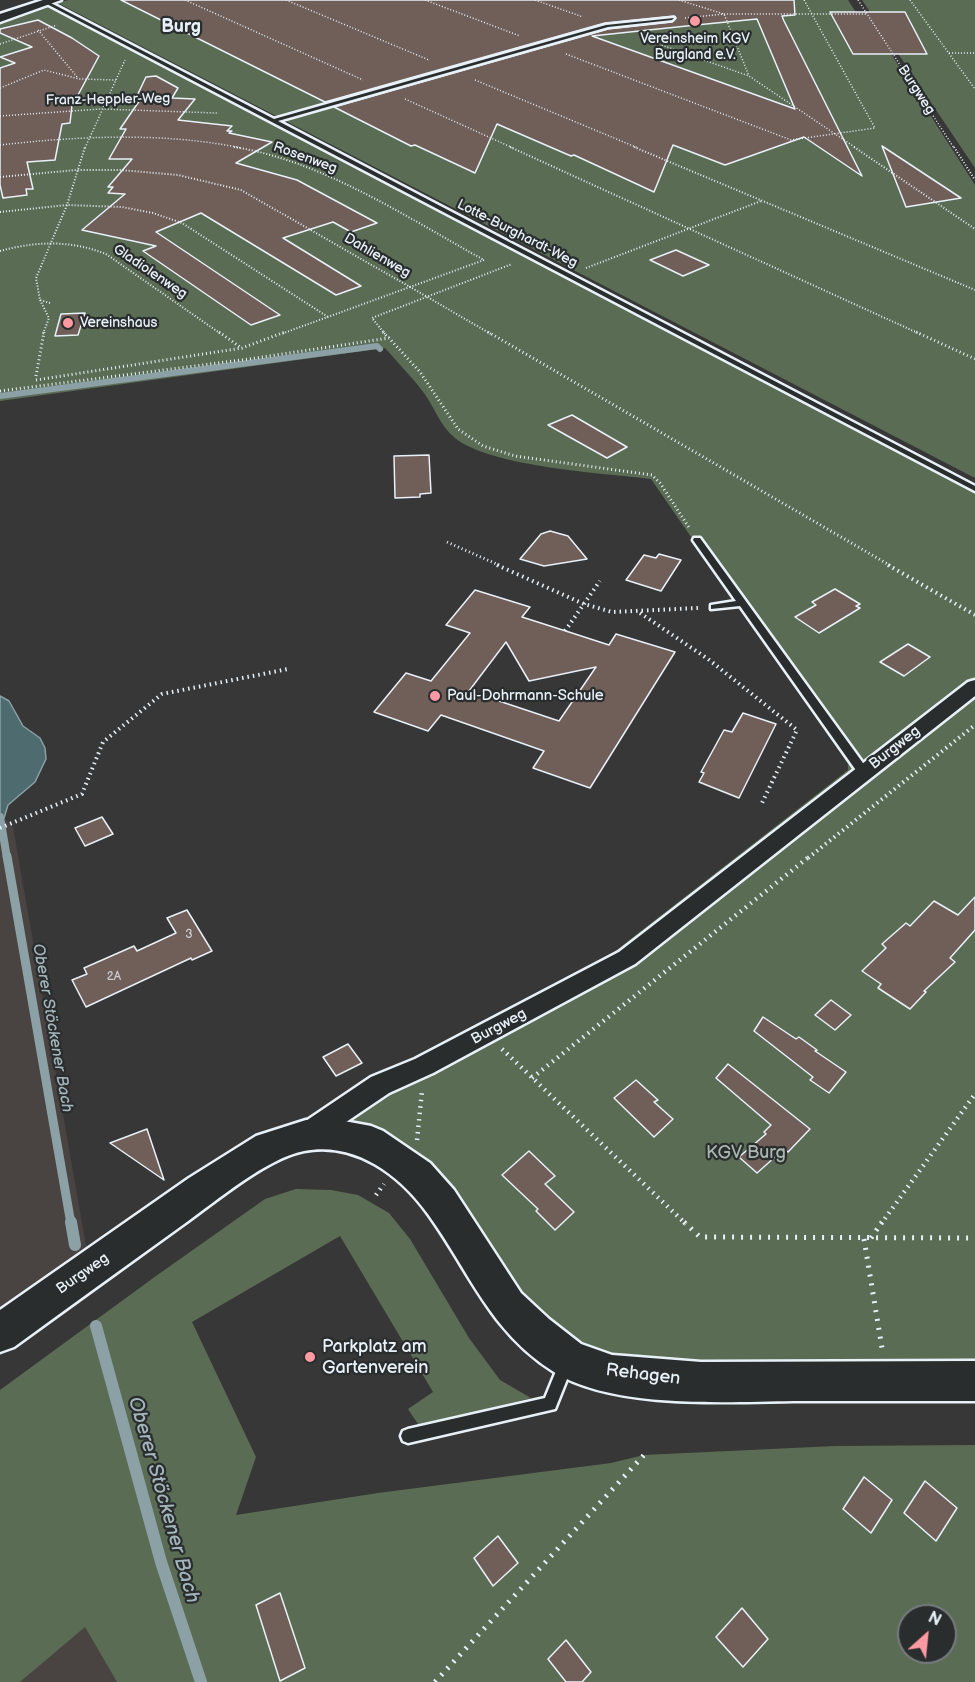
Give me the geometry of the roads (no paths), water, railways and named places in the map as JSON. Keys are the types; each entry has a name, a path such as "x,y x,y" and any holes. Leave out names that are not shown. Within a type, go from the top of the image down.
{"street":[{"path":"0,18 51,1"},
{"name":"Burgweg","path":"0,1332 268,1147 306,1135 380,1085 424,1066 627,958 975,686"},
{"name":"Rehagen","path":"306,1135 344,1136 371,1142 418,1174 441,1202 508,1306 535,1334 569,1359 612,1374 701,1382 975,1381"}],"lane":[{"name":"Lotte-Burghardt-Weg","path":"51,1 81,20 975,489"},
{"path":"273,121 608,26 672,19"},
{"path":"608,26 618,30 669,24 663,20"},
{"path":"697,540 864,773"},
{"path":"714,608 742,603"},
{"path":"408,1436 550,1404 569,1359"}],"water":[{"path":"0,696 9,701 23,726 40,738 45,748 46,759 35,782 8,805 4,818 0,822"}],"waterway":[{"path":"0,396 377,346 380,349"},
{"name":"Oberer Stöckener Bach","path":"0,817 7,858"},
{"name":"Oberer Stöckener Bach","path":"7,856 71,1224"},
{"name":"Oberer Stöckener Bach","path":"71,1222 75,1245"},
{"name":"Oberer Stöckener Bach","path":"96,1326 161,1562 201,1682"}],"place":[{"name":"Vereinsheim KGV Burgland e.V.","path":"695,21"},
{"name":"Vereinshaus","path":"68,323"},
{"name":"Paul-Dohrmann-Schule","path":"435,696"},
{"name":"Parkplatz am Gartenverein","path":"310,1357"}],"district":[{"name":"Burg","path":"181,27"}],"park label":[{"name":"KGV Burg","path":"746,1153"}]}
